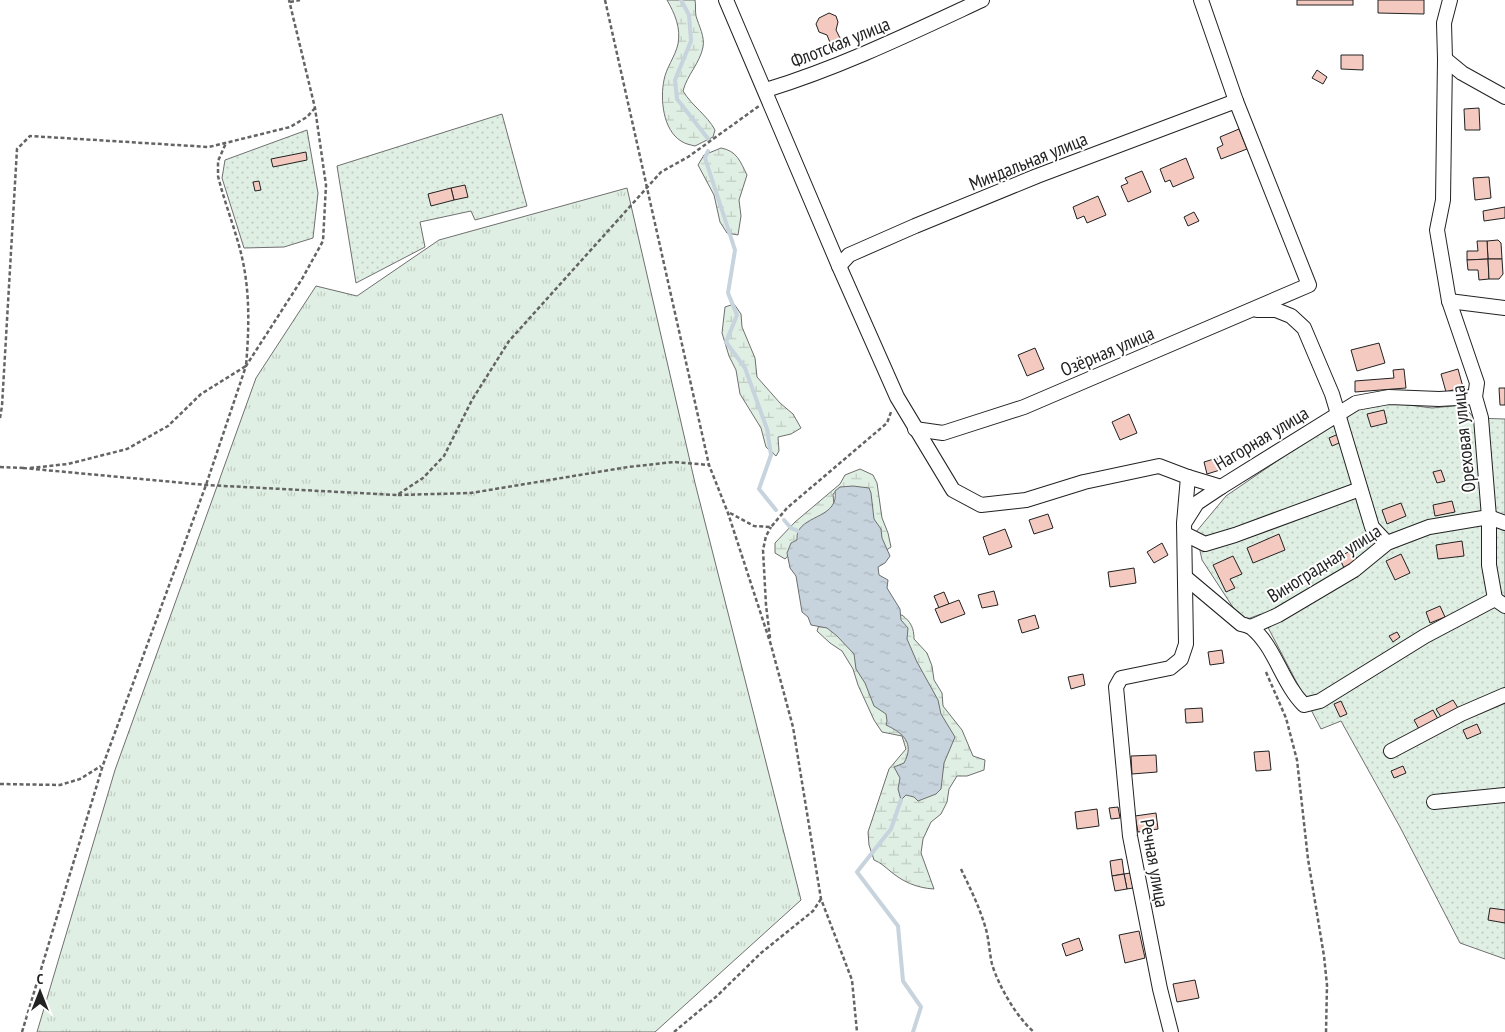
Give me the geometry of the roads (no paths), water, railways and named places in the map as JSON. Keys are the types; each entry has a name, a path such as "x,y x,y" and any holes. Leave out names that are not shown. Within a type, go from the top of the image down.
{"street":[{"path":"726,0 897,397 916,429"},
{"name":"Флотская улица","path":"766,90 804,78 873,50 982,0"},
{"path":"1200,0 1236,100"},
{"name":"Ореховая улица","path":"1450,0 1444,23 1443,200 1437,230 1449,301 1477,383 1475,397 1481,418 1489,517 1489,565 1500,602"},
{"path":"1445,59 1462,73 1505,97"},
{"name":"Миндальная улица","path":"839,266 849,255 908,229 1037,176 1236,100"},
{"name":"Озёрная улица","path":"916,429 943,433 1024,407 1309,285 1236,100"},
{"path":"1449,301 1505,308"},
{"path":"1253,310 1276,310 1291,316 1304,328 1332,394 1372,528 1387,543"},
{"name":"Нагорная улица","path":"916,429 953,490 981,505 1026,500 1084,482 1159,466 1220,487 1356,403 1388,397 1439,399 1475,397"},
{"path":"1188,477 1184,528 1185,578 1241,624 1251,627 1266,644 1295,696 1304,705 1320,701 1425,636 1500,602"},
{"path":"1184,528 1197,503 1220,487"},
{"path":"1184,528 1205,544 1235,536 1360,489"},
{"path":"1489,517 1505,523"},
{"name":"Виноградная улица","path":"1251,627 1278,615 1354,570 1387,543 1429,527 1489,517"},
{"name":"Речная улица","path":"1172,1032 1160,989 1130,836 1116,687 1121,678 1170,668 1181,659 1186,644 1185,578"},
{"path":"1391,751 1461,714 1505,694"},
{"path":"1434,802 1505,795"}],"water":[{"path":"840,487 869,488 874,519 881,529 882,538 890,556 885,563 878,567 879,575 888,580 887,588 900,609 901,620 908,628 907,639 917,662 938,700 941,714 955,737 944,763 941,789 936,794 918,801 914,797 906,795 901,800 898,789 900,778 894,767 904,763 907,756 908,744 906,739 886,725 886,714 874,706 865,683 856,669 854,654 827,628 811,625 808,617 802,612 796,576 790,568 787,553 791,543 797,540 802,526 832,506 835,500 835,491"}],"waterway":[{"path":"681,0 689,15 691,41 675,80 677,99 709,140"},
{"path":"708,151 705,158 735,250 728,293 737,315 726,342 745,368 767,429 771,455 759,489 776,510"},
{"path":"784,520 791,528 798,531"},
{"path":"901,800 891,829 857,872 898,926 903,981 921,1007 913,1032"}]}
